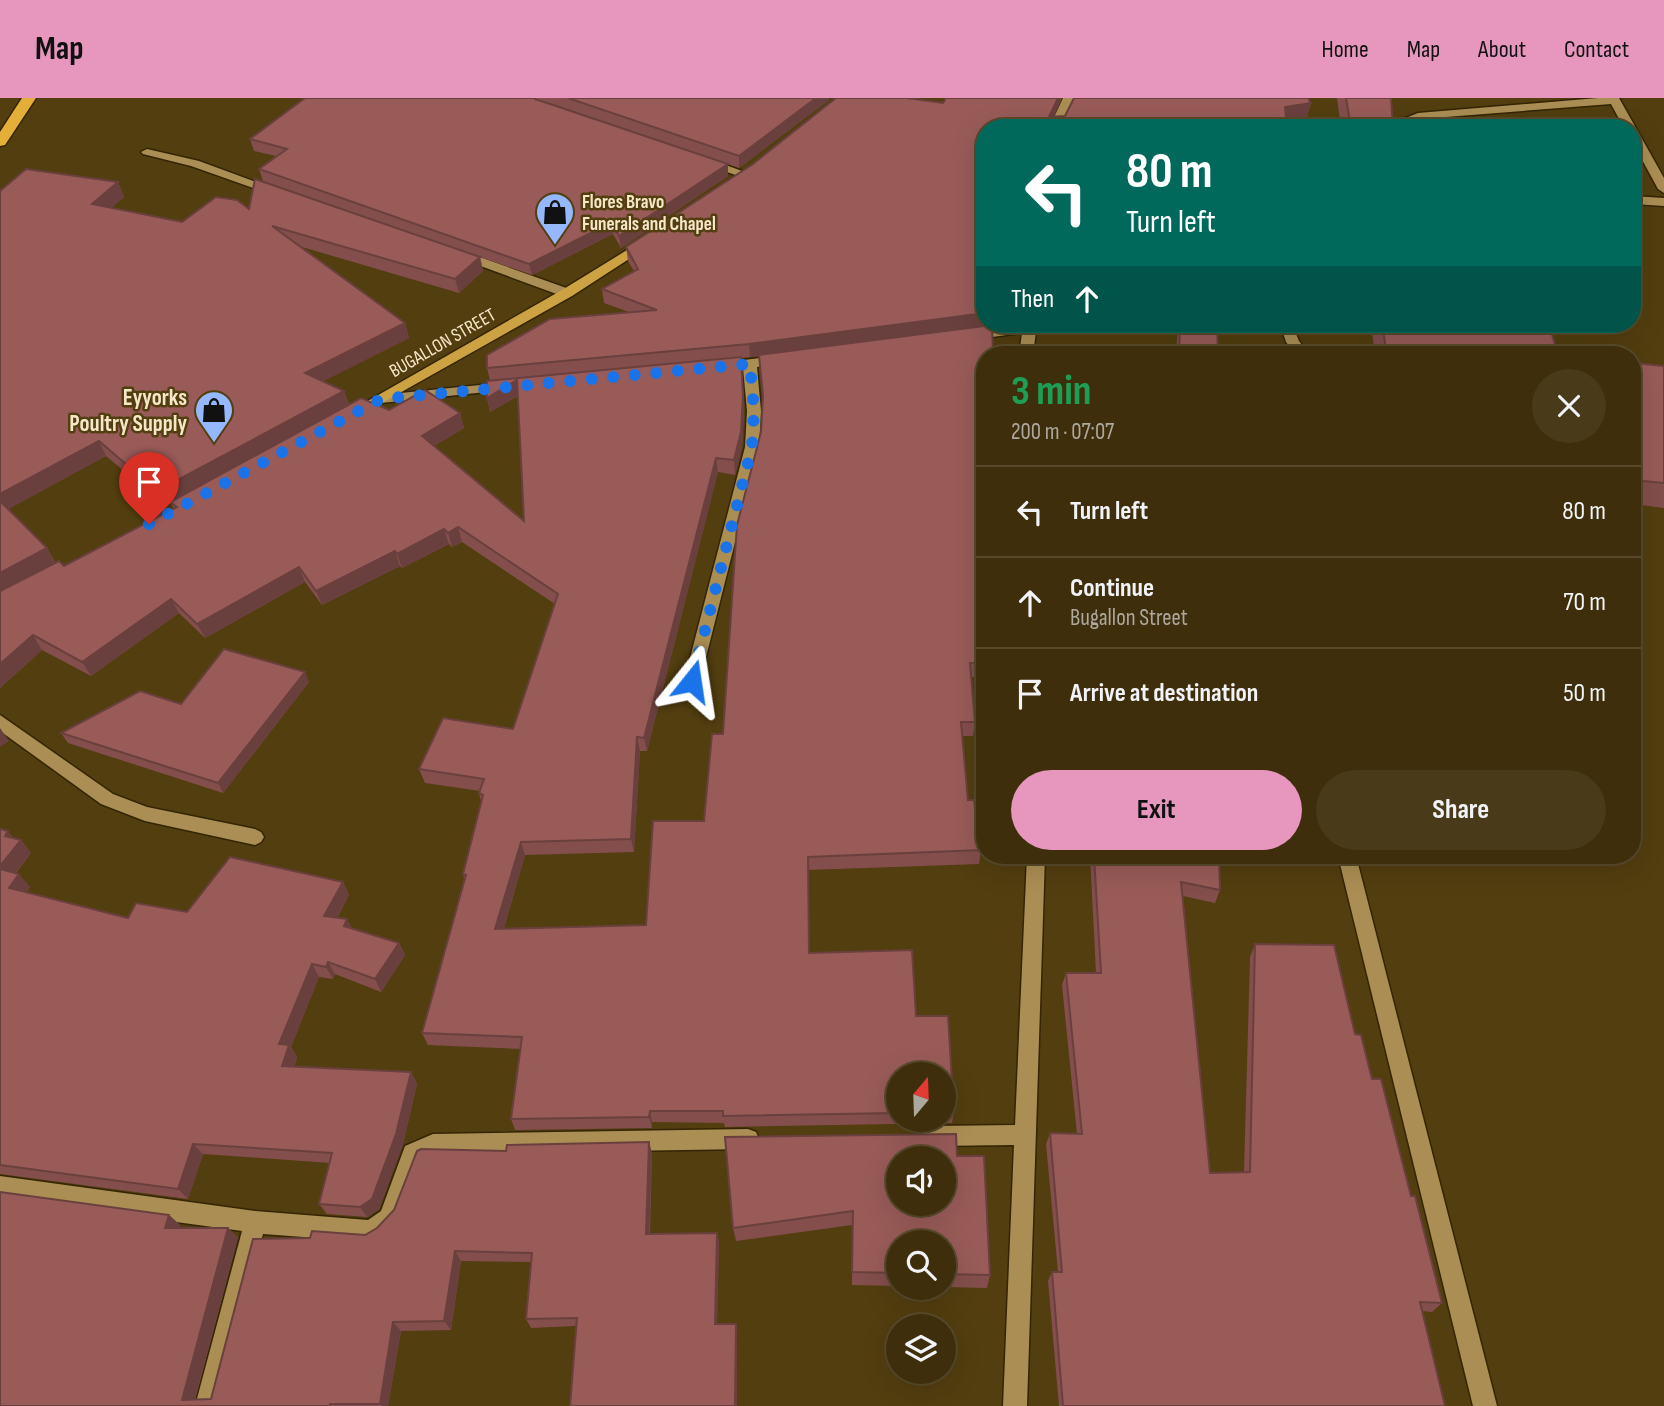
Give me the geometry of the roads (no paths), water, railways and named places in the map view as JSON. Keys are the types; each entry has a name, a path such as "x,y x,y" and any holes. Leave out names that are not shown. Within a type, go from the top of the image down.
{"highway":[{"path":"0,142 29,98"}],"main road":[{"path":"727,188 752,171"},
{"name":"BUGALLON STREET","path":"345,418 567,293 660,233"}],"street":[{"path":"1057,119 1069,98"},
{"path":"1411,119 1418,116 1614,99 1625,119"},
{"path":"1641,147 1664,189"},
{"path":"147,152 195,163 285,195"},
{"path":"697,158 752,171"},
{"path":"1641,201 1664,202"},
{"path":"444,248 567,293"},
{"path":"956,338 987,333"},
{"path":"709,368 801,357"},
{"path":"692,681 752,447 754,411 750,364"},
{"path":"381,399 520,385"},
{"path":"0,722 64,771 107,799 145,814 255,837"},
{"path":"1015,1406 1036,864"},
{"path":"1349,864 1485,1406"},
{"path":"915,1136 1025,1135"},
{"path":"0,1187 255,1222 370,1231 389,1218 413,1153 433,1144 764,1139"},
{"path":"208,1406 255,1222"}],"place":[{"name":"Flores Bravo Funerals and Chapel","path":"555,246"},
{"name":"Eyyorks Poultry Supply","path":"214,444"}]}
